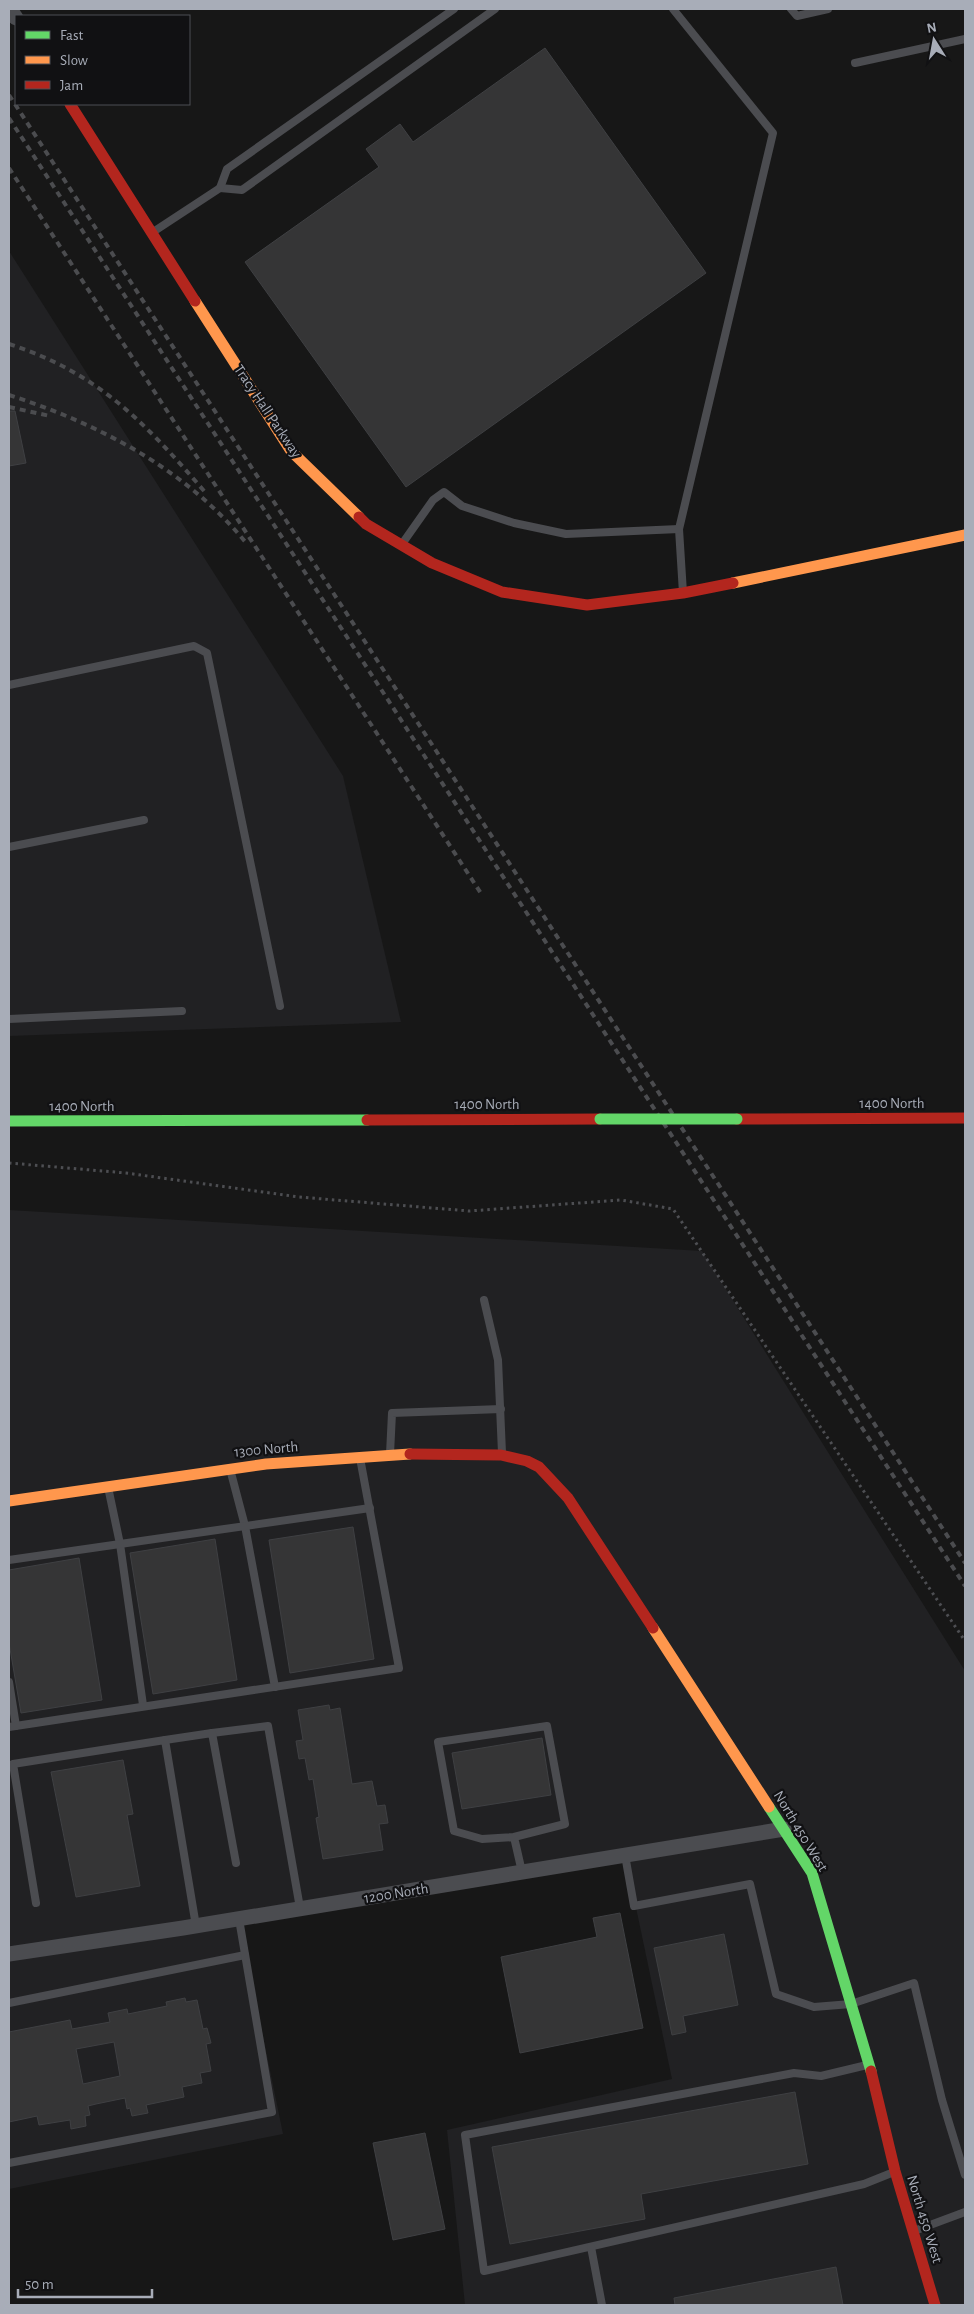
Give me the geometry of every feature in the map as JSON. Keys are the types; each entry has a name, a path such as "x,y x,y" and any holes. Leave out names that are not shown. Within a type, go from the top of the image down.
{"street":[{"name":"Tracy Hall Parkway","path":"71,105 291,451 366,524 432,562 502,592 587,605 683,593 965,535"},
{"name":"1400 North","path":"9,1122 965,1118"},
{"name":"1300 North","path":"9,1500 230,1468 360,1456 390,1454 502,1456 528,1461"},
{"name":"North 450 West","path":"528,1461 543,1470 568,1498 812,1873 869,2064 895,2171 935,2305"},
{"name":"1200 North","path":"9,1954 196,1926 784,1829"}],"lane":[{"path":"152,233 220,188 227,169 454,9"},
{"path":"220,188 242,190 495,9"},
{"path":"673,9 772,133 679,529 683,593"},
{"path":"791,9 797,16 828,9"},
{"path":"855,63 965,39"},
{"path":"402,545 433,500 444,492 462,506 514,523 566,534 679,529"},
{"path":"9,685 194,646 207,653 280,1006"},
{"path":"9,847 144,820"},
{"path":"9,1019 182,1011"},
{"path":"484,1300 498,1360 502,1456"},
{"path":"390,1454 392,1413 501,1408"},
{"path":"9,1682 12,1726 399,1668 360,1456"},
{"path":"230,1468 245,1526 275,1687"},
{"path":"107,1486 120,1544 143,1705"},
{"path":"9,1560 370,1508"},
{"path":"36,1903 13,1764 268,1726 300,1908"},
{"path":"547,1726 565,1824 514,1837 482,1839 454,1830 438,1742 547,1726"},
{"path":"212,1733 236,1863"},
{"path":"165,1740 196,1926"},
{"path":"514,1837 522,1872"},
{"path":"625,1855 634,1906 750,1884 776,1994 814,2007 851,2004 914,1983 942,2100 965,2176"},
{"path":"9,2163 272,2112 239,1919"},
{"path":"9,2003 245,1956"},
{"path":"869,2064 821,2076 794,2073 465,2134 484,2271 864,2184 895,2171"},
{"path":"913,2231 965,2212"},
{"path":"591,2247 602,2305"}],"path":[{"path":"9,1163 126,1173 299,1197 469,1211 621,1200 673,1209 965,1641"}],"shaded area":[{"path":"9,251 343,776 401,1022 9,1036"},
{"path":"9,1210 702,1251 965,1671 965,2305 465,2305 447,2130 672,2079 625,1855 239,1919 283,2134 9,2189"}],"building":[{"path":"545,48 706,273 406,487 245,262 379,167 366,149 400,124 413,142"},
{"path":"9,411 15,411 26,463 9,466"},
{"path":"353,1527 374,1659 290,1673 269,1540"},
{"path":"215,1539 237,1680 153,1694 130,1553"},
{"path":"79,1558 102,1700 21,1713 9,1643 9,1570"},
{"path":"329,1705 330,1710 340,1708 352,1784 372,1781 377,1806 385,1805 388,1823 379,1824 383,1850 323,1859 316,1818 319,1817 313,1779 309,1780 305,1758 299,1759 296,1741 303,1740 298,1710"},
{"path":"542,1738 551,1795 462,1809 452,1753"},
{"path":"123,1760 133,1814 127,1815 140,1886 76,1897 51,1772"},
{"path":"620,1913 643,2028 520,2053 501,1957 597,1937 593,1918"},
{"path":"724,1934 738,2005 683,2016 686,2032 672,2035 654,1948"},
{"path":"185,1998 186,2002 197,2000 203,2029 207,2028 211,2043 206,2044 211,2071 200,2073 202,2083 182,2087 184,2097 146,2105 148,2113 132,2116 130,2108 127,2109 125,2098 88,2106 90,2115 85,2116 86,2126 71,2129 70,2120 39,2125 37,2116 9,2122 9,2032 70,2020 72,2029 110,2022 108,2013 127,2009 128,2014 167,2006 166,2002","holes":["114,2042 120,2076 83,2084 76,2049"]},
{"path":"795,2092 808,2164 641,2194 645,2219 510,2244 492,2147"},
{"path":"425,2133 445,2229 393,2240 373,2143"},
{"path":"836,2267 843,2305 675,2305 674,2298"}],"railway":[{"path":"9,95 15,104"},
{"path":"16,105 965,1563"},
{"path":"9,118 965,1586"},
{"path":"9,168 482,895"},
{"path":"9,344 41,356 95,385 140,422 205,492"},
{"path":"9,395 76,420 139,452 197,493 223,517 247,544"},
{"path":"9,407 50,416"}],"traffic: fast":[{"path":"600,1119 737,1119"},
{"path":"9,1121 367,1120"},
{"path":"769,1807 812,1873 871,2071"}],"traffic: slow":[{"path":"195,301 291,451 359,517"},
{"path":"733,583 965,535"},
{"path":"9,1501 266,1464 410,1454"},
{"path":"653,1628 769,1807"}],"traffic: jam":[{"path":"71,105 195,301"},
{"path":"359,517 366,524 432,563 502,592 587,605 683,593 733,583"},
{"path":"737,1119 965,1118"},
{"path":"367,1120 600,1119"},
{"path":"410,1454 501,1455 527,1461 539,1467 568,1498 653,1628"},
{"path":"871,2071 895,2171 935,2305"}]}
